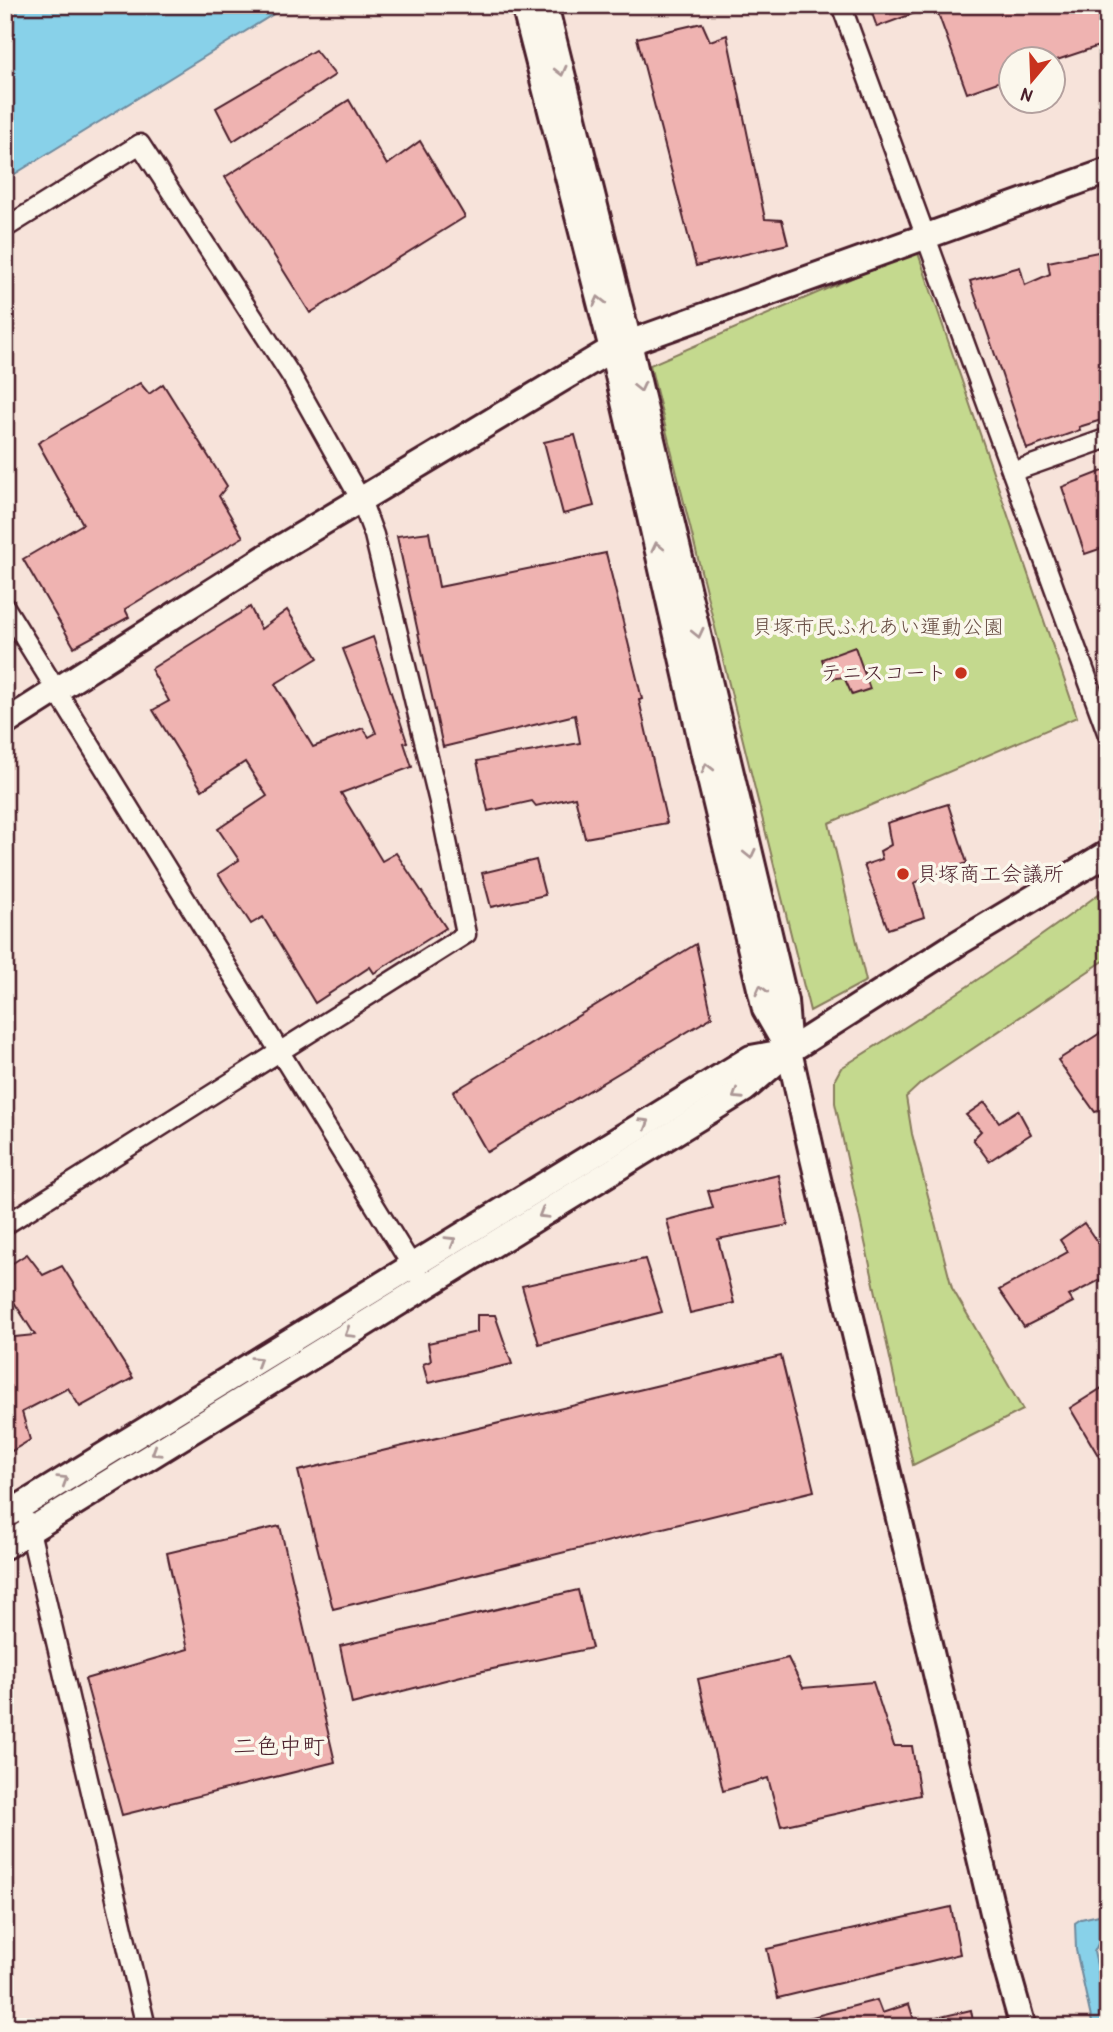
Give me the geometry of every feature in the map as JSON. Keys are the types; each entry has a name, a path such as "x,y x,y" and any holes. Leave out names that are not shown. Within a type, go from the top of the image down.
{"street":[{"path":"524,5 620,346"},
{"path":"545,5 620,346 698,727 765,1009 789,1051 1006,1968 1023,2027"},
{"path":"841,5 1108,735"},
{"path":"5,228 140,144 292,377 361,500 374,535 439,802 466,934 5,1225"},
{"path":"5,723 273,552 620,346 1108,171"},
{"path":"1012,472 1108,438"},
{"path":"5,607 418,1275"},
{"path":"5,1546 751,1058 789,1051 958,943 1108,853"},
{"path":"146,2027 30,1531 15,1511 418,1275"}],"green space":[{"name":"貝塚市民ふれあい運動公園","path":"917,250 1077,717 829,823 866,981 810,1011 650,365"},
{"path":"1108,887 1108,958 920,1084 906,1097 912,1134 952,1288 1023,1410 913,1465 835,1103 835,1079 841,1068 1043,935"}],"water":[{"path":"5,5 288,5 5,180"},
{"path":"1108,1913 1108,1939 1099,1942 1094,1952 1108,2014 1108,2027 1093,2027 1076,1950 1075,1923"}],"building":[{"path":"869,5 931,5 931,7 877,27"},
{"path":"935,5 1108,5 1108,43 1068,56 1068,46 998,46 998,82 967,93"},
{"path":"702,23 710,41 727,35 765,219 782,220 788,244 696,266 637,38"},
{"path":"315,50 335,75 233,141 216,108"},
{"path":"349,100 387,165 420,141 465,217 310,313 225,177"},
{"path":"1108,250 1108,418 1027,449 970,281 1020,267 1025,285 1050,274 1048,262"},
{"path":"140,383 149,394 163,384 227,486 219,496 243,537 125,609 129,617 74,647 23,559 83,524 38,443"},
{"path":"575,435 594,506 563,514 544,442"},
{"path":"1108,469 1108,546 1085,554 1062,487"},
{"path":"429,532 439,587 606,553 642,699 639,700 667,823 585,838 575,797 536,806 532,801 488,811 477,761 580,743 575,715 443,747 397,536"},
{"path":"250,607 261,629 287,610 318,658 275,684 313,747 363,728 369,737 376,733 343,649 373,637 407,742 404,743 412,767 341,793 382,861 396,853 446,928 374,973 370,967 315,1003 263,917 251,924 218,874 239,860 218,829 267,796 245,762 202,790 153,710 169,701 151,669"},
{"path":"855,647 870,689 852,695 844,677 829,679 822,659"},
{"name":"貝塚商工会議所","path":"948,804 967,863 914,883 924,917 888,929 864,865 882,859 880,851 891,845 887,823"},
{"path":"536,860 545,895 491,907 482,873"},
{"path":"696,944 712,1017 487,1152 453,1092"},
{"path":"1108,1028 1108,1108 1095,1112 1058,1060"},
{"path":"985,1102 999,1122 1018,1110 1031,1134 989,1161 973,1139 981,1131 966,1115"},
{"path":"779,1175 788,1225 718,1239 734,1303 690,1313 667,1220 713,1208 708,1191"},
{"path":"1084,1223 1108,1258 1108,1276 1069,1296 1073,1302 1024,1327 999,1290 1068,1252 1060,1240"},
{"path":"27,1254 43,1275 62,1266 133,1378 80,1407 68,1388 22,1412 30,1440 5,1455 5,1338 35,1335 5,1288 5,1268"},
{"path":"645,1259 662,1312 539,1344 522,1286"},
{"path":"477,1315 495,1315 512,1364 428,1383 423,1364 431,1361 428,1343 477,1332"},
{"path":"781,1356 814,1491 333,1609 298,1471"},
{"path":"1102,1388 1108,1398 1108,1472 1070,1408"},
{"path":"280,1526 335,1762 122,1815 85,1679 188,1649 167,1553"},
{"path":"578,1590 592,1648 469,1674 352,1704 340,1646"},
{"path":"788,1658 803,1688 873,1682 894,1746 912,1746 920,1795 781,1826 768,1778 723,1791 698,1679"},
{"path":"951,1907 960,1954 778,1998 767,1949"},
{"path":"877,2000 882,2013 909,2004 916,2027 793,2027 793,2022"},
{"path":"971,2010 974,2027 923,2027 923,2021"}],"place":[{"name":"テニスコート","path":"961,673"},
{"name":"貝塚商工会議所","path":"903,874"}],"district":[{"name":"二色中町","path":"279,1746"}]}
